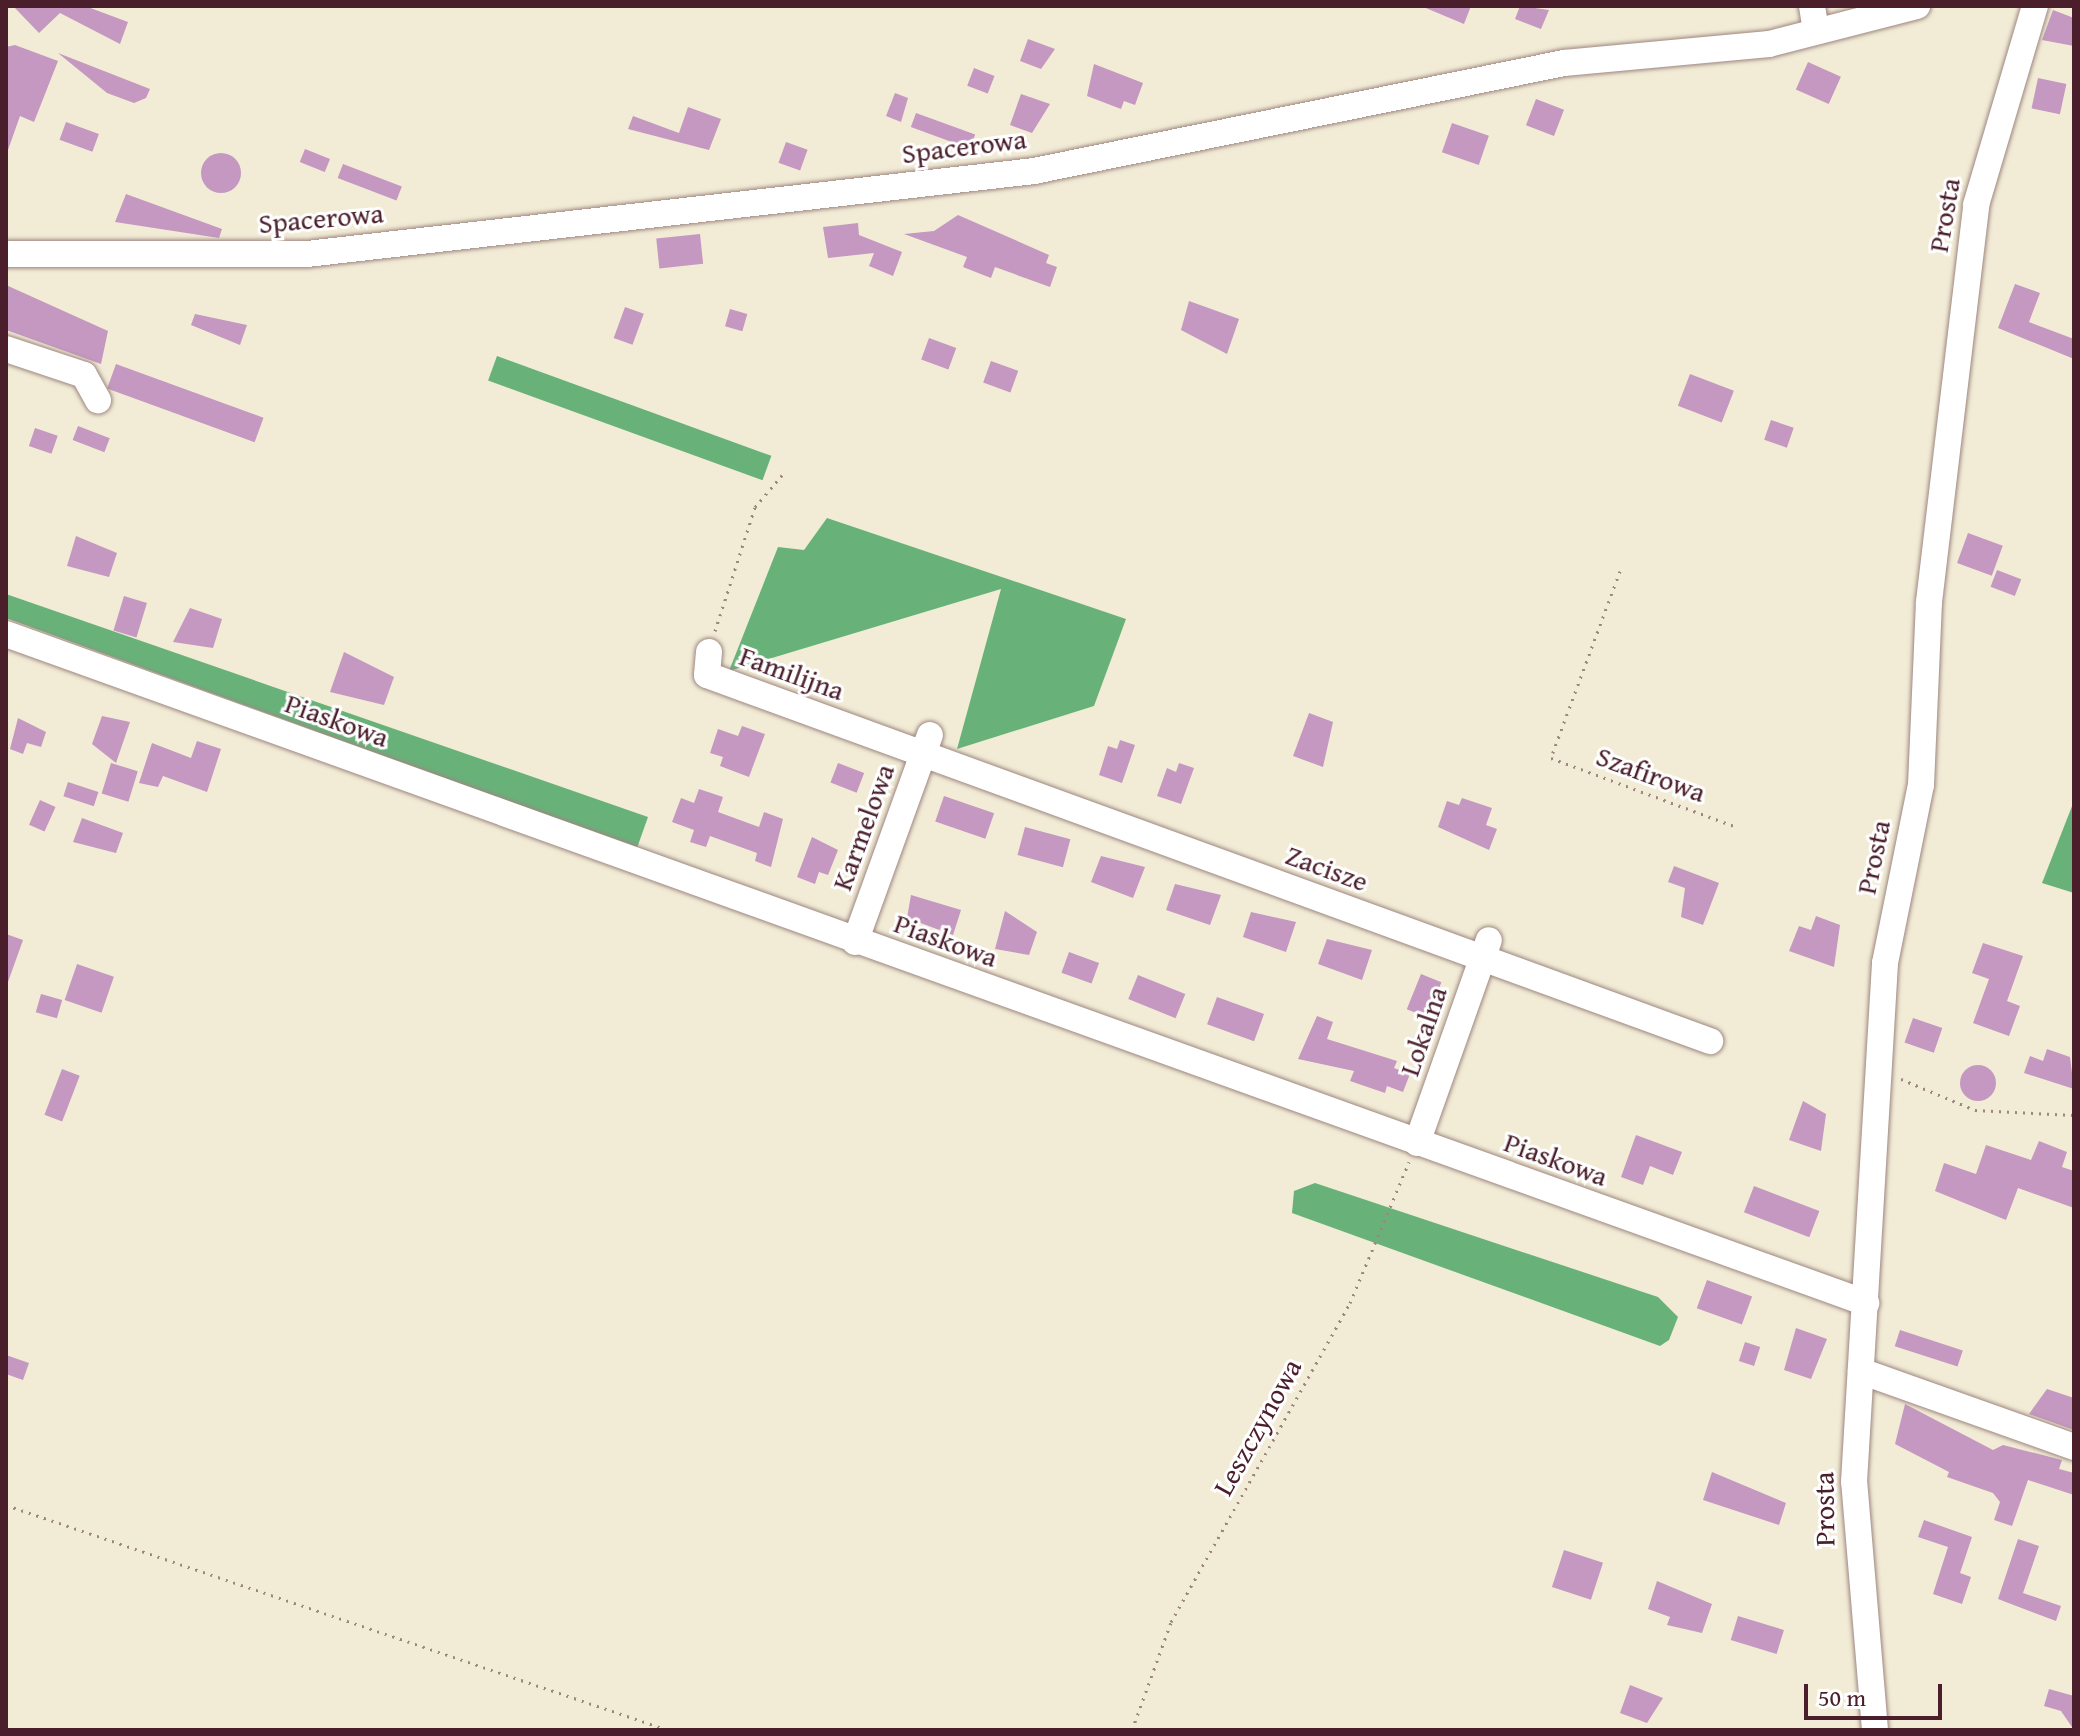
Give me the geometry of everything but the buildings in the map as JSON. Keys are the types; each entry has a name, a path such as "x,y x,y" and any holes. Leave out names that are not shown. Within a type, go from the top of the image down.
{"street":[{"name":"Spacerowa","path":"6,254 307,254 1034,171 1564,63 1769,44 1814,19 1917,6"},
{"name":"Prosta","path":"1875,1730 1855,1541 1861,1371 1885,963 1921,785 1929,602 1976,205 2035,6"},
{"path":"6,349 84,375 98,400"},
{"name":"Piaskowa","path":"6,634 855,942 1866,1303"},
{"name":"Familijna","path":"709,652 707,675 926,745"},
{"name":"Karmelowa","path":"855,942 926,745"},
{"name":"Zacisze","path":"926,745 1486,949 1710,1041"},
{"name":"Lokalna","path":"1417,1143 1486,949"},
{"path":"1861,1371 2074,1447"}],"path":[{"name":"Familijna","path":"709,652 755,507 782,475"},
{"name":"Szafirowa","path":"1620,571 1551,758 1737,827"},
{"path":"1879,1070 1975,1110 2074,1115"},
{"name":"Leszczynowa","path":"1132,1730 1171,1622 1350,1303 1417,1143"},
{"path":"6,1505 668,1730"}],"green space":[{"path":"497,356 771,456 762,480 488,380"},
{"path":"827,518 1126,619 1094,706 957,749 1001,589 729,671 778,547 804,550"},
{"path":"6,594 648,817 637,848 6,618"},
{"path":"2074,801 2074,893 2042,883"},
{"path":"1315,1183 1658,1297 1678,1317 1669,1340 1660,1346 1292,1213 1294,1191"}]}
